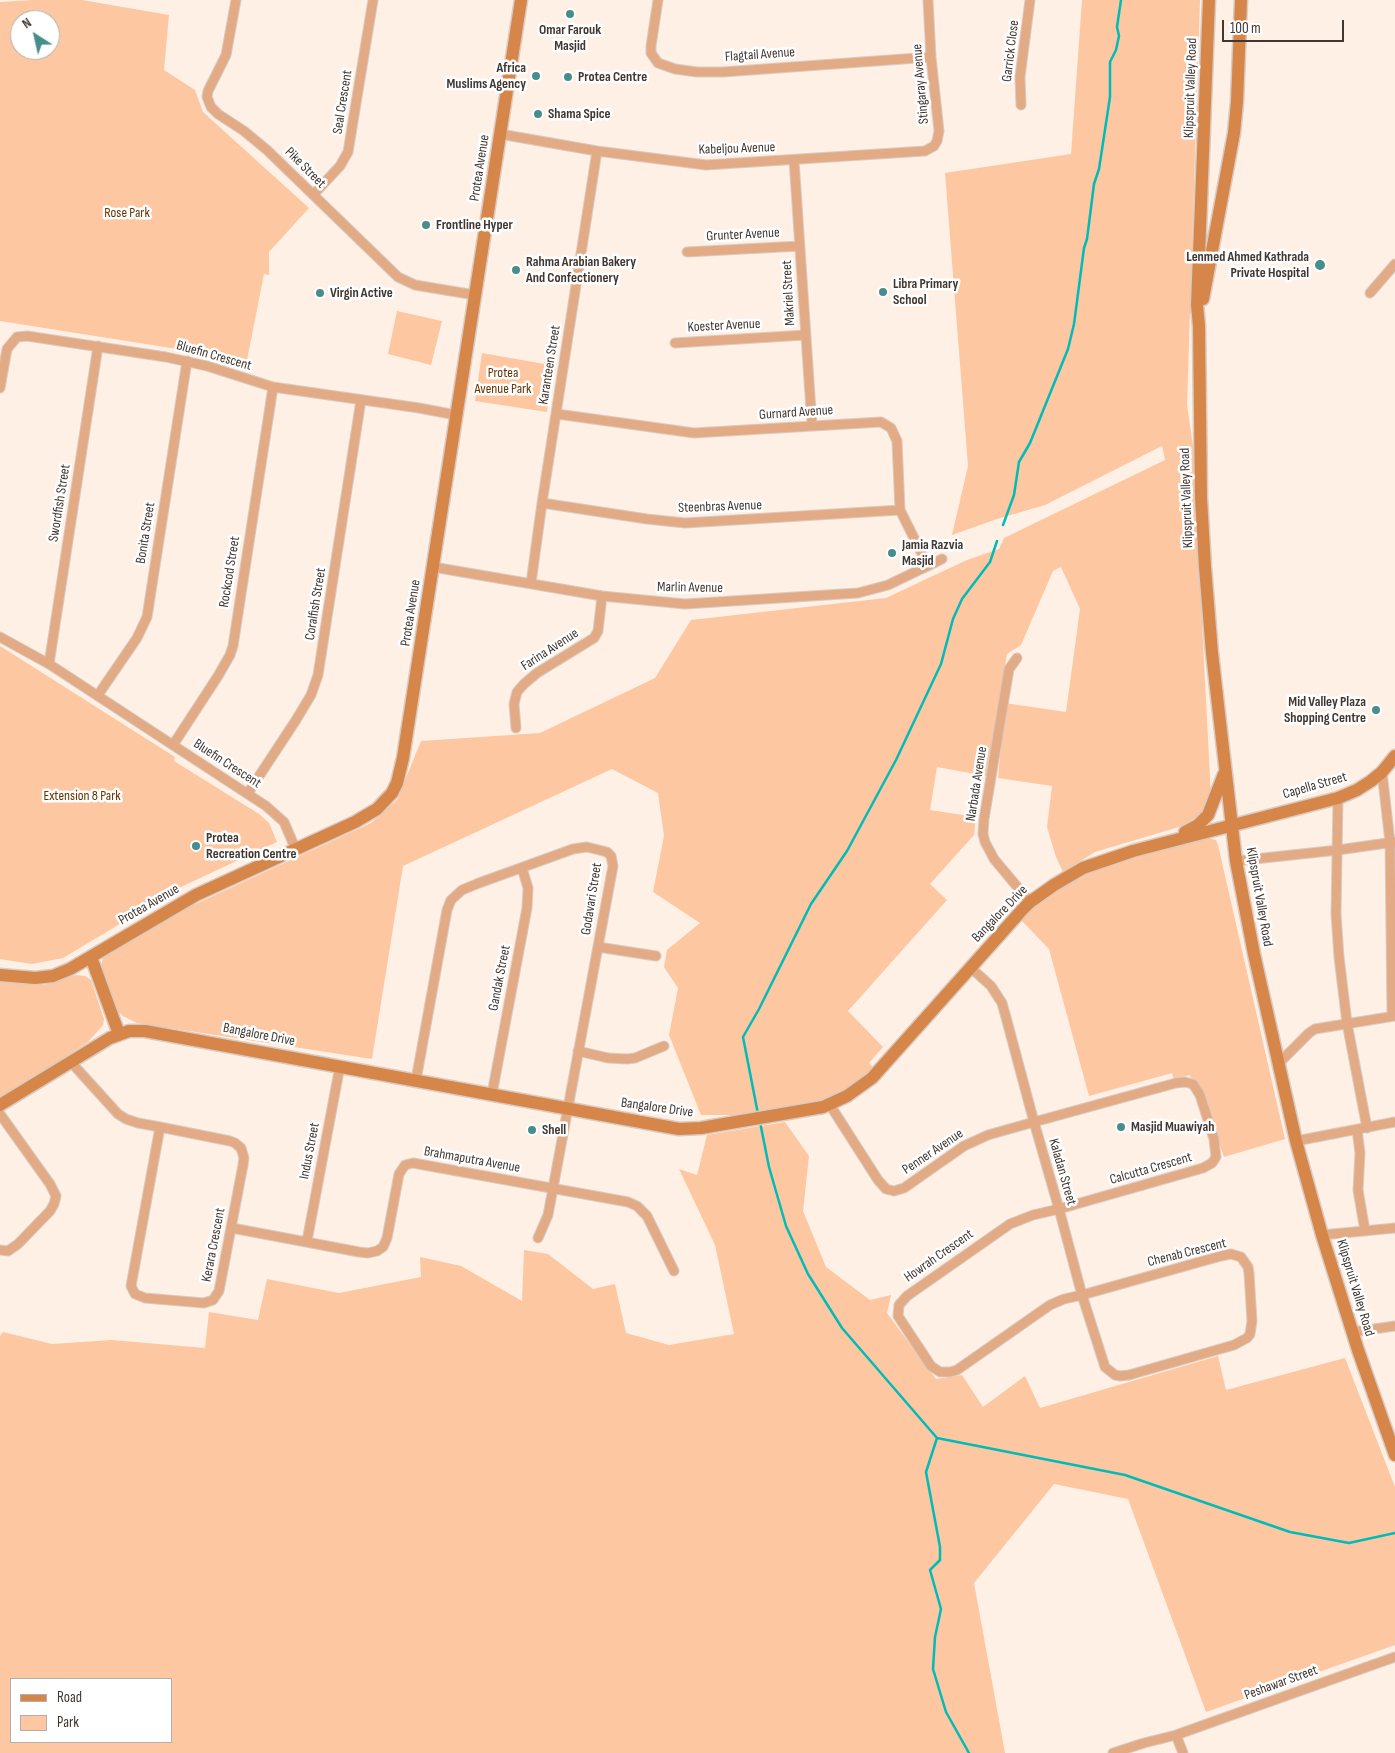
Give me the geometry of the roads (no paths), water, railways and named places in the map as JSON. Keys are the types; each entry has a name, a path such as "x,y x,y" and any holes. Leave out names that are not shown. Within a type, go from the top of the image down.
{"street":[{"name":"Pike Street","path":"236,0 226,56 208,91 209,103 218,114 244,130 267,150 403,281 475,295"},
{"name":"Seal Crescent","path":"313,196 340,166 348,152 373,0"},
{"name":"Protea Avenue","path":"0,975 46,978 70,969 178,904 348,826 372,812 387,799 397,783 404,758 521,0"},
{"name":"Flagtail Avenue","path":"658,0 651,54 658,63 675,69 697,72 723,72 931,57"},
{"name":"Stingaray Avenue","path":"917,152 930,149 938,138 928,0"},
{"name":"Garrick Close","path":"1021,105 1020,77 1030,0"},
{"name":"Klipspruit Valley Road","path":"1209,0 1197,305 1199,326 1199,437 1205,567 1225,772 1236,861 1296,1141 1322,1235 1353,1332 1390,1428 1395,1455"},
{"name":"Klipspruit Valley Road","path":"1199,326 1234,133 1241,0"},
{"name":"Kabeljou Avenue","path":"500,134 597,151 706,165 917,152"},
{"name":"Karanteen Street","path":"531,583 597,151"},
{"name":"Makriel Street","path":"794,160 812,425"},
{"name":"Grunter Avenue","path":"687,252 800,246"},
{"path":"1370,293 1395,264"},
{"name":"Koester Avenue","path":"675,343 805,335"},
{"name":"Bluefin Crescent","path":"0,388 7,349 17,337 27,336 187,361 273,387 456,415"},
{"name":"Swordfish Street","path":"49,664 98,346"},
{"name":"Bonita Street","path":"98,695 137,638 147,617 187,361"},
{"name":"Rockcod Street","path":"173,745 218,676 233,646 273,387"},
{"name":"Coralfish Street","path":"248,793 311,695 318,676 362,400"},
{"name":"Gurnard Avenue","path":"556,414 694,433 881,422 891,428 897,441 900,510 928,566"},
{"name":"Steenbras Avenue","path":"542,503 647,519 691,523 900,510"},
{"name":"Marlin Avenue","path":"433,567 602,596 685,604 838,596 878,588 942,559"},
{"name":"Farina Avenue","path":"516,728 514,704 517,692 537,673 594,638 598,631 602,596"},
{"name":"Bluefin Crescent","path":"0,637 49,664 248,793 284,822 296,850"},
{"name":"Narbada Avenue","path":"1017,658 1009,669 984,818 984,834 985,842 994,859 1030,902"},
{"name":"Capella Street","path":"1232,825 1338,798 1362,787 1382,772 1395,756"},
{"path":"1172,840 1198,825 1208,815 1225,772"},
{"path":"1278,1064 1315,1029 1394,1016 1392,842 1382,772"},
{"path":"1338,798 1336,914 1338,940 1347,1023 1367,1128"},
{"name":"Bangalore Drive","path":"0,1105 70,1061 119,1034 135,1031 158,1032 679,1129 701,1128 769,1118 830,1105 862,1087 872,1078 1030,902 1054,884 1083,868 1124,854 1232,825"},
{"path":"1236,861 1392,842"},
{"name":"Godavari Street","path":"416,1080 447,910 451,900 462,890 581,847 597,848 610,854 613,866 553,1189 546,1222 538,1238"},
{"name":"Gandak Street","path":"492,1094 527,908 528,888 522,868"},
{"path":"598,947 656,956"},
{"path":"91,957 119,1034"},
{"name":"Kaladan Street","path":"970,967 991,986 1002,1003 1101,1360 1105,1367 1115,1375 1129,1374"},
{"path":"578,1051 608,1058 627,1059 641,1056 664,1046"},
{"path":"70,1061 122,1117 138,1123 160,1127"},
{"name":"Indus Street","path":"307,1242 340,1066"},
{"name":"Calcutta Crescent","path":"1034,1122 1185,1082 1196,1087 1214,1139 1216,1157 1212,1163 1203,1168 1059,1209"},
{"name":"Penner Avenue","path":"830,1105 878,1180 886,1189 894,1191 909,1185 971,1142 988,1135 1034,1122"},
{"path":"0,1114 50,1184 56,1196 50,1211 18,1244 8,1251 0,1250"},
{"path":"1296,1141 1395,1122"},
{"name":"Kerara Crescent","path":"160,1127 230,1141 242,1148 244,1158 232,1228 219,1291 213,1300 204,1304 145,1298 132,1290 131,1278 160,1127"},
{"path":"1357,1130 1360,1153 1358,1190 1365,1231"},
{"name":"Brahmaputra Avenue","path":"232,1228 368,1253 380,1250 387,1238 402,1167 409,1163 424,1164 628,1202 637,1206 647,1216 674,1271"},
{"name":"Howrah Crescent","path":"1059,1209 1021,1219 1001,1229 907,1296 898,1305 898,1316 932,1366 940,1372 950,1372 957,1370 1050,1305 1064,1299 1082,1295"},
{"path":"1322,1235 1395,1228"},
{"name":"Chenab Crescent","path":"1082,1295 1221,1256 1236,1255 1245,1262 1249,1273 1252,1321 1250,1334 1247,1338 1234,1345 1129,1374"},
{"path":"1353,1332 1395,1326"},
{"name":"Peshawar Street","path":"1113,1753 1176,1735 1395,1657"},
{"path":"1176,1735 1183,1753"}],"waterway":[{"path":"1003,525 1014,495 1019,462 1030,443 1068,349 1074,324 1094,184 1099,169 1110,97 1110,62 1116,50 1119,36 1117,27 1121,0"},
{"path":"758,1114 743,1037 811,904 847,851 896,760 941,664 953,619 962,599 990,562 997,541"},
{"path":"760,1122 769,1167 786,1226 808,1274 842,1328 937,1438 1125,1475 1290,1532 1349,1543 1395,1533"},
{"path":"937,1438 926,1472 940,1547 940,1560 930,1570 941,1609 935,1637 933,1669 946,1712 969,1753"}],"place":[{"name":"Omar Farouk Masjid","path":"570,14"},
{"name":"Africa Muslims Agency","path":"536,76"},
{"name":"Protea Centre","path":"568,77"},
{"name":"Shama Spice","path":"538,114"},
{"name":"Frontline Hyper","path":"426,225"},
{"name":"Lenmed Ahmed Kathrada Private Hospital","path":"1320,265"},
{"name":"Rahma Arabian Bakery And Confectionery","path":"516,270"},
{"name":"Libra Primary School","path":"883,292"},
{"name":"Virgin Active","path":"320,293"},
{"name":"Jamia Razvia Masjid","path":"892,553"},
{"name":"Mid Valley Plaza Shopping Centre","path":"1376,710"},
{"name":"Protea Recreation Centre","path":"196,846"},
{"name":"Masjid Muawiyah","path":"1121,1127"},
{"name":"Shell","path":"532,1130"}],"park label":[{"name":"Rose Park","path":"127,213"},
{"name":"Protea Avenue Park","path":"503,382"},
{"name":"Extension 8 Park","path":"82,796"}]}
